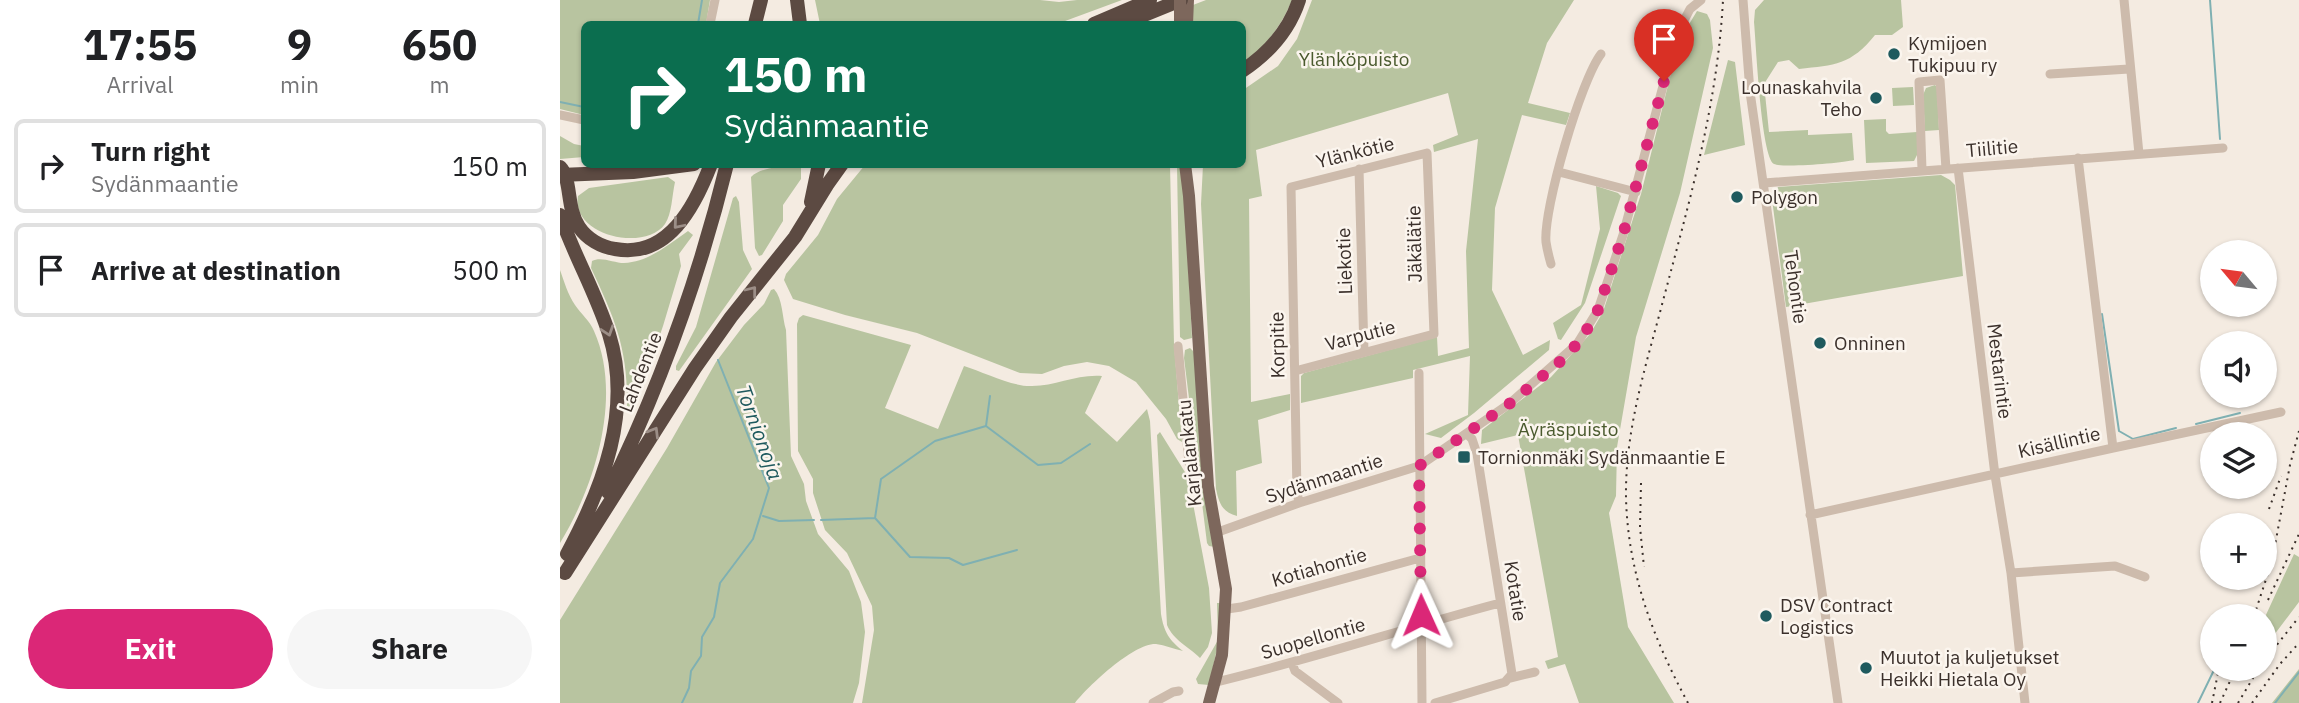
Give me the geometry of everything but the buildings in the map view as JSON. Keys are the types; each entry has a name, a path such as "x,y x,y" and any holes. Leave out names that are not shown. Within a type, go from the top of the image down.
{"highway":[{"path":"758,21 762,0"},
{"path":"797,0 800,21"},
{"path":"1101,21 1150,0"},
{"path":"1129,21 1181,0"},
{"path":"1246,68 1277,41 1299,0"},
{"path":"562,171 581,167"},
{"path":"562,171 633,172 664,168"},
{"path":"562,171 570,209 579,228 602,246 631,251 650,247 671,232 693,204 709,168"},
{"name":"Lahdentie","path":"562,574 627,453 658,381 687,302 726,168"},
{"path":"807,217 818,168"},
{"path":"562,574 695,368 731,317 795,237 839,168"},
{"path":"560,215 610,336 618,398 614,438 601,480 562,574"}],"main road":[{"path":"1180,21 1181,0"},
{"path":"1187,21 1188,0"},
{"name":"Karjalankatu","path":"1186,168 1208,486 1224,568 1227,608 1216,682 1209,703"},
{"name":"Karjalankatu","path":"1189,196 1192,168"}],"street":[{"path":"711,21 715,0"},
{"name":"Sydänmaantie","path":"1218,532 1299,503 1419,466 1509,404 1577,344 1598,310 1636,192 1677,34 1690,9 1701,0"},
{"name":"Tehontie","path":"1743,0 1751,92 1838,703"},
{"path":"2123,0 2139,154"},
{"path":"1551,264 1546,238 1559,172 1586,82 1601,54"},
{"path":"2050,74 2129,69"},
{"path":"1922,170 1919,82 1940,80 1945,169"},
{"path":"560,115 581,119"},
{"name":"Tiilitie","path":"1764,183 2223,148"},
{"name":"Ylänkötie","path":"1291,187 1427,153"},
{"name":"Jäkälätie","path":"1427,153 1434,334"},
{"name":"Kisällintie","path":"1810,514 2113,448 2078,158"},
{"name":"Mestarintie","path":"1958,168 1995,475 2011,573 2025,703"},
{"name":"Liekotie","path":"1359,169 1364,352"},
{"path":"1559,172 1636,192"},
{"name":"Korpitie","path":"1291,187 1299,503"},
{"name":"Varputie","path":"1295,371 1434,334"},
{"path":"1178,346 1189,463"},
{"path":"1419,373 1422,703"},
{"path":"2113,448 2281,412"},
{"name":"Kotatie","path":"1467,434 1478,454 1511,669 1510,678"},
{"name":"Kotiahontie","path":"1227,608 1241,607 1420,558"},
{"path":"2011,573 2115,566 2144,578"},
{"name":"Suopellontie","path":"1216,682 1500,603"},
{"path":"1292,663 1295,671 1338,703"},
{"path":"1435,703 1535,672"},
{"path":"1153,703 1179,691"}],"green space":[{"path":"560,0 710,0 706,21 581,21 581,114 560,109"},
{"path":"815,0 1122,0 1065,21 819,21"},
{"path":"1206,0 1292,0 1272,35 1246,61 1246,21 1192,21 1193,5"},
{"name":"Ylänköpuisto","path":"1312,0 1574,0 1547,43 1528,103 1570,113 1566,125 1522,115 1495,208 1492,290 1523,355 1550,340 1549,350 1441,438 1425,434 1468,415 1470,356 1413,370 1413,378 1301,403 1301,376 1304,373 1437,337 1438,356 1469,348 1466,251 1478,139 1434,152 1433,145 1458,135 1448,93 1256,150 1262,196 1249,199 1251,402 1290,394 1290,410 1258,420 1262,463 1236,471 1237,516 1222,506 1216,489 1201,204 1203,168 1246,168 1246,88 1278,66 1297,39"},
{"path":"1764,0 1901,0 1903,27 1892,35 1875,35 1858,52 1842,62 1799,69 1789,60 1778,62 1764,84 1769,132 1808,130 1808,135 1852,133 1854,160 1826,164 1780,165 1774,164 1769,157 1762,121 1754,22 1755,10"},
{"name":"Äyräspuisto","path":"1697,11 1707,14 1710,20 1713,48 1680,193 1636,337 1617,447 1616,496 1609,513 1628,627 1674,703 1579,703 1565,664 1548,669 1545,661 1558,657 1518,435 1481,444 1482,430 1551,377 1590,334 1603,312 1641,194 1676,53"},
{"path":"1728,60 1735,62 1745,145 1704,155"},
{"path":"1935,85 1939,130 1925,131 1923,95 1926,88"},
{"path":"1913,87 1914,105 1893,106 1892,88"},
{"path":"1886,119 1886,131 1889,134 1917,132 1918,153 1914,161 1866,163 1864,120"},
{"path":"560,136 581,145 581,157 560,159"},
{"path":"801,168 801,179 783,205 783,221 759,256 755,248 751,177 764,170"},
{"path":"863,168 1170,168 1174,344 1182,442 1177,439 1166,419 1136,382 1109,366 1087,362 1042,374 1020,373 917,333 793,299 784,280 786,274 818,235 837,199"},
{"path":"1177,168 1183,168 1192,338 1184,340 1180,337"},
{"path":"1941,175 1955,185 1963,276 1786,307 1772,199 1778,187"},
{"path":"668,177 675,182 667,220 655,232 642,237 627,238 597,230 586,221 579,210 578,196 589,188"},
{"path":"1596,186 1621,196 1585,303 1561,340 1558,339 1553,323 1581,305 1600,229"},
{"path":"736,196 739,202 743,250 752,269 679,371 676,370 696,327 733,198"},
{"path":"688,231 693,235 679,254 681,266 663,326 630,409 627,406 625,368 618,335 591,268 592,261 603,259 633,262 658,252"},
{"path":"560,270 573,301 594,331 602,356 606,384 601,440 594,468 573,520 560,543"},
{"path":"774,289 781,303 786,330 791,456 804,484 806,501 818,534 849,571 861,602 865,632 859,683 853,703 560,703 560,620 667,448 716,362"},
{"path":"803,315 911,345 885,408 938,429 964,366 1024,386 1102,376 1085,413 1117,442 1147,409 1150,421 1161,614 1168,635 1183,651 1156,644 1136,650 1090,686 1075,703 862,703 874,630 872,606 847,553 825,530 813,493 813,479 798,451 797,324"},
{"path":"1190,348 1194,352 1215,547 1207,543 1184,358 1185,350"},
{"path":"1160,432 1188,477 1209,588 1212,633 1208,647 1200,658 1177,639 1167,625 1157,435"},
{"path":"2294,554 2299,557 2299,602 2277,631 2277,604 2271,604"},
{"path":"1217,603 1221,603 1219,640 1209,685 1198,684 1196,679 1218,640"},
{"path":"2299,669 2299,703 2272,703"}],"waterway":[{"path":"698,21 702,0"},
{"path":"2210,0 2220,139"},
{"path":"560,102 581,106"},
{"path":"2102,314 2119,431 2133,439 2176,428"},
{"name":"Tornionoja","path":"682,703 689,688 691,671 701,656 702,637 714,617 720,583 753,539 769,488 718,360"},
{"path":"986,426 990,396"},
{"path":"2196,424 2240,413"},
{"path":"875,518 881,479 935,441 986,426 1038,465 1061,463 1090,444"},
{"path":"763,516 779,521 814,520"},
{"path":"821,520 875,518 910,557 949,558 963,565 1017,550"},
{"path":"2275,703 2299,672"},
{"path":"2198,703 2209,681"}],"railway":[{"path":"1688,703 1664,654 1637,579 1628,526 1626,475 1641,383 1690,198 1707,121 1720,41 1723,0"},
{"path":"2258,604 2272,561 2299,431"},
{"path":"2269,509 2281,476"},
{"path":"1641,483 1640,527 1644,567"},
{"path":"2268,600 2299,534"},
{"path":"2277,645 2299,617"},
{"path":"2252,703 2299,643"},
{"path":"2212,703 2216,681"},
{"path":"2220,703 2230,681"},
{"path":"2238,703 2251,681"}],"place":[{"name":"Kymijoen Tukipuu ry","path":"1894,54"},
{"name":"Lounaskahvila Teho","path":"1876,98"},
{"name":"Polygon","path":"1737,197"},
{"name":"Onninen","path":"1820,343"},
{"name":"Tornionmäki Sydänmaantie E","path":"1464,457"},
{"name":"DSV Contract Logistics","path":"1766,616"},
{"name":"Muutot ja kuljetukset Heikki Hietala Oy","path":"1866,668"}],"route":[{"path":"1421,615 1419,466 1509,404 1562,360 1590,325 1598,310 1623,235 1664,81"}]}
